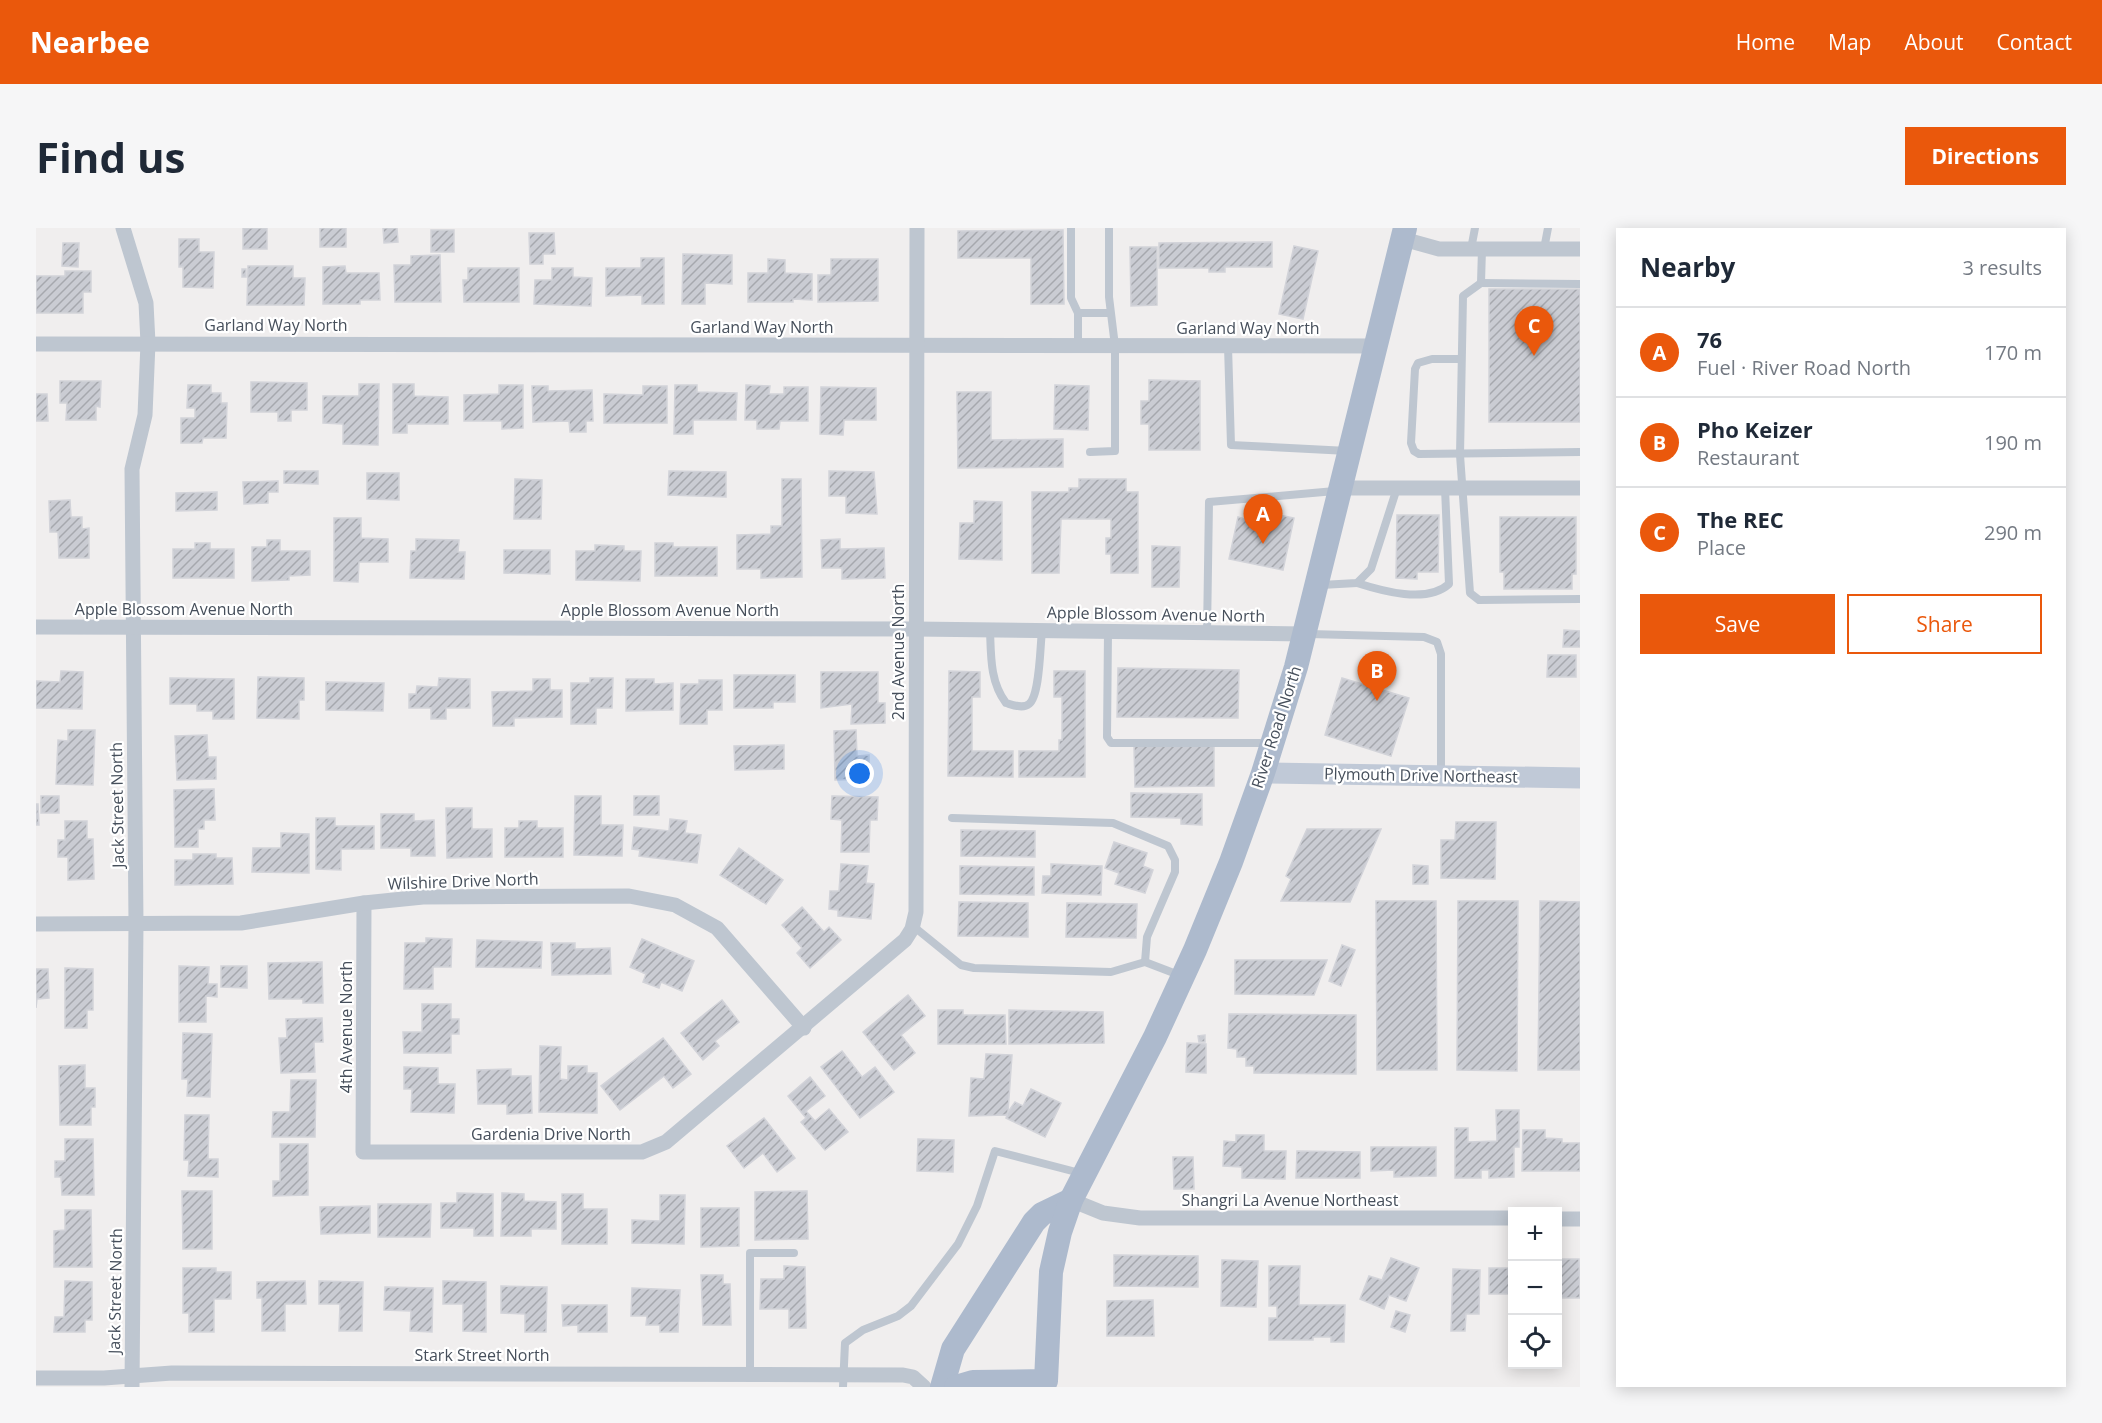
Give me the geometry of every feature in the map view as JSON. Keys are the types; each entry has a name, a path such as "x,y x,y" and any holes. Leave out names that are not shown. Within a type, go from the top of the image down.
{"main road":[{"name":"River Road North","path":"1046,1384 1051,1272 1060,1233 1071,1200 1183,976 1231,862 1263,773 1304,634 1404,234"},
{"path":"942,1387 953,1349 1034,1222 1042,1214 1071,1200"},
{"path":"956,1387 973,1382 1046,1384"}],"street":[{"name":"Jack Street North","path":"123,228 146,303 148,343 145,415 132,469 136,923 132,1382"},
{"name":"2nd Avenue North","path":"913,926 916,912 916,228"},
{"path":"1404,234 1439,249 1580,249"},
{"name":"Garland Way North","path":"36,344 1376,346"},
{"path":"1340,489 1580,488"},
{"name":"Apple Blossom Avenue North","path":"36,627 915,629 1304,634"},
{"name":"Plymouth Drive Northeast","path":"1263,773 1580,778"},
{"name":"Wilshire Drive North","path":"36,924 242,923 364,903 423,897 629,896 675,905 717,928 804,1028"},
{"name":"4th Avenue North","path":"363,1152 364,903"},
{"path":"804,1028 905,940 913,926"},
{"name":"Gardenia Drive North","path":"363,1152 642,1152 666,1142 804,1028"},
{"name":"Shangri La Avenue Northeast","path":"1071,1200 1103,1213 1140,1218 1508,1218"},
{"path":"1562,1218 1580,1219"},
{"name":"Stark Street North","path":"36,1378 132,1382 172,1373 750,1374 844,1381 903,1375 913,1377 924,1387"}],"lane":[{"path":"1071,228 1071,298 1078,313 1078,346"},
{"path":"1090,452 1115,451 1115,346 1110,313 1109,228"},
{"path":"1475,228 1481,283"},
{"path":"1544,249 1548,228"},
{"path":"1580,284 1481,283 1463,296 1460,455 1470,593 1479,600 1580,599"},
{"path":"1078,313 1110,313"},
{"path":"1228,346 1231,445 1350,451"},
{"path":"1461,359 1432,359 1418,363 1415,369 1411,443 1414,451 1419,454 1460,455 1580,453"},
{"path":"1357,583 1371,569 1397,488"},
{"path":"1316,585 1357,583 1382,591 1425,594 1442,590 1449,584 1445,488"},
{"path":"1208,633 1209,502 1340,489"},
{"path":"990,630 993,676 999,694 1006,703 1021,707 1029,705 1036,696 1042,631"},
{"path":"1108,632 1107,737 1111,743 1272,743"},
{"path":"1304,634 1424,637 1437,642 1441,654 1441,776"},
{"path":"952,818 1113,823 1167,846 1175,860 1175,872 1147,937 1145,962"},
{"path":"913,926 961,965 974,968 1111,972 1145,962 1183,976"},
{"path":"844,1381 845,1343 863,1330 898,1316 911,1306 958,1244 977,1206 995,1151 1084,1175"},
{"path":"750,1374 750,1253 794,1253"}],"building":[{"path":"243,228 267,228 267,249 243,249"},
{"path":"320,228 346,228 346,247 320,247"},
{"path":"383,228 397,228 398,242 384,243"},
{"path":"431,230 454,230 454,252 431,252"},
{"path":"1063,230 1064,304 1031,304 1031,258 958,258 958,231"},
{"path":"529,233 554,233 555,254 543,254 543,264 530,264"},
{"path":"179,239 199,239 199,252 214,252 213,288 183,287 183,267 179,267"},
{"path":"1272,242 1272,267 1225,267 1225,272 1209,272 1209,268 1159,268 1159,243"},
{"path":"63,243 79,243 78,267 62,266"},
{"path":"1294,246 1318,251 1303,319 1279,314"},
{"path":"1130,247 1157,247 1157,305 1131,306"},
{"path":"683,254 732,255 732,284 705,283 705,304 682,304"},
{"path":"440,255 441,302 395,302 394,265 411,265 411,256"},
{"path":"641,258 664,258 664,304 642,304 642,295 606,296 606,268 641,268"},
{"path":"768,259 785,260 785,273 812,274 812,300 748,302 748,273 768,273"},
{"path":"831,259 878,259 878,301 818,302 818,275 831,275"},
{"path":"248,266 293,266 293,278 305,278 304,305 247,305"},
{"path":"345,266 346,273 379,273 380,300 360,300 360,304 323,304 323,267"},
{"path":"468,268 519,268 519,302 464,302 463,280 468,280"},
{"path":"552,268 573,268 573,277 592,278 591,306 534,304 535,280 552,280"},
{"path":"242,269 246,269 246,277 242,277"},
{"path":"65,271 91,271 91,292 83,292 83,313 36,313 36,276 65,276"},
{"path":"1489,289 1580,289 1580,422 1489,422"},
{"path":"1149,380 1200,381 1200,450 1149,450 1149,424 1141,424 1141,401 1149,401"},
{"path":"60,381 101,381 100,407 96,406 96,420 66,420 67,403 60,403"},
{"path":"251,382 307,383 307,410 291,410 291,421 278,421 278,412 251,412"},
{"path":"359,384 379,384 378,445 343,444 343,424 323,423 323,396 359,396"},
{"path":"393,384 414,384 414,396 448,397 448,424 407,424 407,433 393,433"},
{"path":"188,385 211,385 211,393 221,393 221,403 227,403 226,438 203,438 202,443 181,443 181,418 195,418 195,408 187,408"},
{"path":"499,385 523,385 523,428 502,429 502,421 464,421 464,395 499,394"},
{"path":"675,385 697,385 697,392 737,393 736,420 693,420 693,434 674,434"},
{"path":"746,385 770,386 769,394 784,394 784,387 808,387 808,421 780,421 779,429 757,429 757,420 745,420"},
{"path":"1055,385 1089,386 1088,430 1054,429"},
{"path":"532,386 548,386 548,391 592,390 593,421 586,421 586,432 570,432 569,421 533,422"},
{"path":"643,386 667,386 667,423 604,423 604,394 643,395"},
{"path":"821,387 876,388 876,420 844,420 843,435 820,434"},
{"path":"957,392 991,392 991,440 1063,439 1063,467 958,468"},
{"path":"36,394 47,394 48,421 36,421"},
{"path":"284,471 318,471 318,484 284,483"},
{"path":"669,471 726,472 726,497 668,495"},
{"path":"829,471 874,472 877,514 846,513 846,496 829,496"},
{"path":"367,473 399,473 399,500 367,499"},
{"path":"515,479 542,480 541,519 514,519"},
{"path":"782,479 801,479 802,577 761,578 761,569 737,569 737,535 771,534 771,526 782,526"},
{"path":"1079,479 1126,479 1126,492 1138,492 1138,573 1111,573 1111,554 1106,554 1106,538 1111,538 1111,519 1061,519 1059,573 1032,573 1032,492 1069,492 1069,488 1079,488"},
{"path":"278,481 278,492 268,492 268,503 244,504 243,482"},
{"path":"217,492 217,510 176,511 176,493"},
{"path":"70,500 71,517 82,517 82,529 89,528 89,558 59,558 58,532 50,532 49,501"},
{"path":"974,501 1002,502 1002,560 959,559 960,523 974,523"},
{"path":"1250,509 1294,518 1283,570 1229,559 1238,517 1248,520"},
{"path":"1397,515 1439,515 1438,572 1417,572 1417,579 1396,578"},
{"path":"1500,517 1576,517 1576,574 1572,574 1572,589 1504,589 1504,572 1500,572"},
{"path":"334,518 361,518 361,538 388,539 388,562 359,562 358,582 334,581"},
{"path":"416,539 459,540 458,552 465,552 464,579 410,578 411,551 416,551"},
{"path":"840,539 840,549 884,548 885,578 842,579 842,568 822,568 821,540"},
{"path":"267,540 280,540 280,551 310,551 310,575 289,576 289,580 252,581 252,547 267,547"},
{"path":"195,543 210,543 210,549 234,549 234,578 173,578 173,549 195,549"},
{"path":"655,543 673,543 673,547 717,547 717,576 655,576"},
{"path":"595,545 624,546 624,551 641,551 640,581 576,580 576,551 595,551"},
{"path":"1152,546 1180,547 1179,587 1152,587"},
{"path":"504,550 550,550 550,574 504,573"},
{"path":"1564,630 1580,631 1580,647 1563,647"},
{"path":"1548,655 1576,655 1576,677 1547,677"},
{"path":"1118,668 1239,670 1238,718 1117,717"},
{"path":"61,671 83,672 82,709 36,708 36,681 60,682"},
{"path":"949,671 980,672 980,697 972,697 972,751 1013,751 1013,777 948,776"},
{"path":"1054,671 1085,671 1085,777 1019,777 1019,751 1059,751 1059,740 1062,740 1062,697 1054,697"},
{"path":"821,672 878,672 878,703 885,703 885,723 851,724 852,704 821,708"},
{"path":"734,675 795,675 795,702 773,702 773,708 734,708"},
{"path":"258,677 304,678 304,700 299,700 299,719 257,718"},
{"path":"170,678 234,679 234,719 213,719 213,711 197,711 197,704 170,704"},
{"path":"439,678 470,679 470,708 446,708 446,719 431,719 431,708 409,708 409,694 416,694 417,686 438,687"},
{"path":"590,678 613,678 612,708 596,708 596,724 571,724 571,683 590,683"},
{"path":"1342,678 1409,698 1391,756 1325,735"},
{"path":"533,679 550,679 550,690 562,690 562,717 514,718 514,726 493,726 492,692 533,691"},
{"path":"626,679 654,679 654,684 673,683 673,710 626,711"},
{"path":"699,680 722,680 722,710 707,710 707,724 680,724 681,684 699,684"},
{"path":"326,682 384,683 383,711 326,710"},
{"path":"68,730 95,730 93,785 56,784 58,740 68,741"},
{"path":"856,730 857,756 869,755 869,779 835,780 834,731"},
{"path":"207,735 208,757 216,757 216,779 177,780 175,736"},
{"path":"784,745 784,769 735,770 734,746"},
{"path":"1214,745 1214,786 1135,787 1134,746"},
{"path":"214,789 215,820 204,820 204,829 198,829 198,847 175,847 174,790"},
{"path":"1131,793 1202,794 1202,825 1181,824 1181,818 1131,817"},
{"path":"41,796 59,796 59,813 41,813"},
{"path":"575,796 601,796 601,825 623,825 622,856 574,855"},
{"path":"634,796 659,796 659,815 634,815"},
{"path":"832,796 878,797 877,820 870,820 869,852 841,852 842,820 831,819"},
{"path":"36,804 38,804 39,825 36,825"},
{"path":"446,808 472,808 472,829 492,829 492,857 447,858"},
{"path":"381,814 414,814 414,821 434,820 435,856 411,856 411,848 381,848"},
{"path":"316,818 335,818 335,826 374,826 374,849 341,849 341,870 316,869"},
{"path":"670,819 687,821 685,833 701,835 697,863 639,856 640,850 632,849 634,827 669,831"},
{"path":"65,821 87,821 87,839 93,839 94,879 68,880 68,857 58,857 58,840 65,840"},
{"path":"519,821 537,821 537,828 563,828 563,857 505,857 505,828 519,828"},
{"path":"1456,822 1496,822 1495,879 1441,878 1441,840 1455,840"},
{"path":"1307,829 1381,829 1350,902 1281,901 1291,879 1286,876"},
{"path":"961,830 1035,831 1035,857 961,856"},
{"path":"281,833 309,834 309,873 252,872 253,848 281,848"},
{"path":"1114,842 1147,853 1143,866 1153,870 1145,893 1115,884 1119,873 1105,868"},
{"path":"739,848 783,880 766,904 720,875"},
{"path":"193,854 216,854 216,858 232,858 233,884 175,885 175,860 193,860"},
{"path":"841,864 868,866 866,883 874,884 871,919 838,916 838,910 829,909 830,891 839,891"},
{"path":"1051,864 1102,866 1101,895 1042,893 1043,876 1051,876"},
{"path":"1413,865 1428,866 1428,884 1413,884"},
{"path":"960,866 1034,867 1034,895 960,894"},
{"path":"1376,901 1436,901 1437,1070 1377,1070"},
{"path":"1458,901 1518,901 1517,1071 1457,1070"},
{"path":"1540,901 1580,902 1580,1070 1538,1070"},
{"path":"959,902 1028,903 1028,937 958,936"},
{"path":"1067,903 1137,904 1136,938 1066,937"},
{"path":"802,907 824,932 829,927 841,940 810,968 797,953 802,948 782,925"},
{"path":"426,938 452,939 451,967 433,967 433,989 404,989 405,943 426,943"},
{"path":"642,939 694,961 682,991 661,982 659,988 643,982 646,974 630,967"},
{"path":"477,940 542,942 541,968 476,967"},
{"path":"551,943 575,943 575,949 610,948 611,974 552,975"},
{"path":"1342,945 1355,950 1341,986 1329,981"},
{"path":"1235,960 1327,960 1314,995 1235,994"},
{"path":"322,962 323,1003 303,1003 303,999 269,999 268,963"},
{"path":"179,966 209,967 208,984 217,984 217,997 206,996 206,1022 179,1022"},
{"path":"221,966 247,966 247,988 221,987"},
{"path":"65,968 93,969 93,1010 87,1010 87,1028 65,1028"},
{"path":"36,969 48,969 49,998 37,999 36,1008"},
{"path":"908,995 925,1016 901,1035 915,1053 894,1070 863,1032"},
{"path":"722,1000 739,1022 715,1041 719,1046 703,1060 681,1033"},
{"path":"422,1004 451,1004 451,1019 459,1019 459,1034 451,1034 451,1053 404,1053 403,1032 422,1032"},
{"path":"938,1010 963,1010 963,1015 1005,1015 1006,1044 938,1044"},
{"path":"1009,1010 1103,1012 1104,1043 1009,1044"},
{"path":"1229,1014 1356,1015 1356,1074 1254,1073 1254,1066 1246,1066 1246,1057 1237,1057 1237,1049 1228,1048"},
{"path":"322,1018 323,1042 314,1042 315,1072 281,1073 279,1038 287,1038 286,1019"},
{"path":"183,1033 212,1034 210,1097 187,1096 188,1079 182,1079"},
{"path":"1205,1035 1205,1042 1199,1042 1198,1036"},
{"path":"663,1038 691,1074 673,1088 664,1076 620,1110 601,1086"},
{"path":"1187,1043 1206,1044 1206,1073 1186,1072"},
{"path":"540,1046 561,1047 560,1079 568,1080 568,1066 587,1066 587,1073 597,1073 597,1113 539,1112"},
{"path":"842,1051 862,1077 875,1067 894,1092 860,1118 821,1067"},
{"path":"986,1054 1012,1055 1008,1112 1015,1102 1023,1106 1031,1089 1061,1103 1045,1137 1006,1118 1007,1115 969,1116 971,1078 984,1079"},
{"path":"85,1065 85,1088 95,1088 95,1107 91,1107 91,1125 60,1125 59,1066"},
{"path":"404,1067 438,1068 438,1084 455,1084 454,1113 411,1112 412,1089 404,1089"},
{"path":"511,1069 511,1076 531,1076 532,1113 507,1114 507,1104 478,1104 477,1070"},
{"path":"810,1077 825,1096 806,1111 815,1121 829,1109 848,1132 825,1150 801,1122 806,1118 788,1096"},
{"path":"291,1080 316,1080 315,1137 272,1137 273,1112 290,1112"},
{"path":"1496,1110 1519,1110 1519,1147 1514,1147 1514,1177 1489,1178 1489,1170 1481,1170 1481,1178 1455,1178 1455,1128 1468,1128 1468,1142 1497,1141"},
{"path":"185,1115 209,1115 208,1159 218,1159 218,1177 188,1176 189,1160 184,1160"},
{"path":"764,1118 795,1158 777,1172 763,1153 744,1168 727,1146"},
{"path":"1523,1130 1545,1130 1545,1138 1562,1139 1562,1143 1580,1143 1580,1171 1522,1171"},
{"path":"1236,1135 1264,1135 1264,1151 1286,1151 1285,1179 1242,1178 1242,1167 1223,1166 1224,1141 1236,1142"},
{"path":"65,1139 93,1139 94,1195 62,1195 61,1177 55,1177 55,1161 65,1161"},
{"path":"918,1139 954,1140 953,1172 917,1171"},
{"path":"280,1144 308,1144 308,1195 273,1196 273,1181 280,1181"},
{"path":"1371,1147 1436,1147 1436,1176 1394,1177 1394,1170 1371,1171"},
{"path":"1297,1151 1360,1152 1360,1178 1296,1178"},
{"path":"1173,1157 1193,1157 1194,1189 1174,1189"},
{"path":"182,1191 212,1191 212,1249 183,1249"},
{"path":"807,1191 808,1239 755,1240 755,1192"},
{"path":"457,1193 493,1194 493,1236 474,1236 474,1228 441,1228 441,1203 457,1203"},
{"path":"502,1193 524,1194 524,1201 556,1202 556,1229 531,1229 531,1236 501,1236"},
{"path":"562,1194 583,1194 583,1209 607,1209 607,1244 562,1244"},
{"path":"660,1195 685,1195 684,1244 632,1243 632,1220 660,1221"},
{"path":"378,1204 431,1204 430,1237 378,1237"},
{"path":"370,1206 370,1233 321,1234 320,1207"},
{"path":"701,1208 739,1208 739,1246 701,1247"},
{"path":"65,1210 91,1210 92,1267 54,1267 54,1231 65,1230"},
{"path":"1114,1255 1198,1256 1198,1287 1114,1286"},
{"path":"1391,1258 1419,1268 1406,1301 1389,1295 1384,1309 1360,1299 1369,1276 1382,1280"},
{"path":"1562,1259 1579,1259 1580,1298 1562,1298"},
{"path":"1222,1260 1258,1261 1256,1307 1221,1306"},
{"path":"784,1266 805,1267 806,1328 789,1328 789,1309 760,1309 761,1279 784,1279"},
{"path":"1269,1266 1300,1266 1299,1305 1345,1305 1344,1342 1331,1342 1331,1337 1313,1337 1313,1340 1269,1340 1269,1318 1277,1318 1277,1306 1269,1306"},
{"path":"183,1268 216,1268 216,1272 231,1272 231,1299 214,1299 214,1332 189,1332 189,1313 183,1313"},
{"path":"1489,1268 1508,1268 1508,1294 1489,1294"},
{"path":"1453,1269 1480,1270 1479,1314 1466,1314 1465,1331 1451,1331"},
{"path":"701,1275 723,1275 723,1284 730,1284 731,1325 703,1325"},
{"path":"65,1281 92,1282 92,1320 85,1320 85,1332 54,1332 55,1317 64,1317"},
{"path":"305,1281 306,1304 285,1304 285,1331 262,1331 262,1298 257,1298 257,1282"},
{"path":"319,1281 363,1282 362,1331 339,1331 340,1304 319,1304"},
{"path":"443,1281 486,1282 486,1332 463,1331 463,1304 443,1304"},
{"path":"501,1286 547,1287 546,1332 525,1332 525,1314 501,1313"},
{"path":"385,1287 433,1288 432,1332 410,1331 411,1311 384,1310"},
{"path":"632,1288 680,1290 678,1332 660,1332 660,1325 646,1325 647,1316 631,1316"},
{"path":"1153,1300 1154,1336 1107,1336 1107,1301"},
{"path":"562,1305 607,1305 607,1332 578,1332 578,1325 563,1326"},
{"path":"1396,1311 1410,1315 1405,1332 1391,1327"}],"place":[{"name":"The REC","path":"1534,356"},
{"name":"76","path":"1263,544"},
{"name":"Pho Keizer","path":"1377,701"}]}
